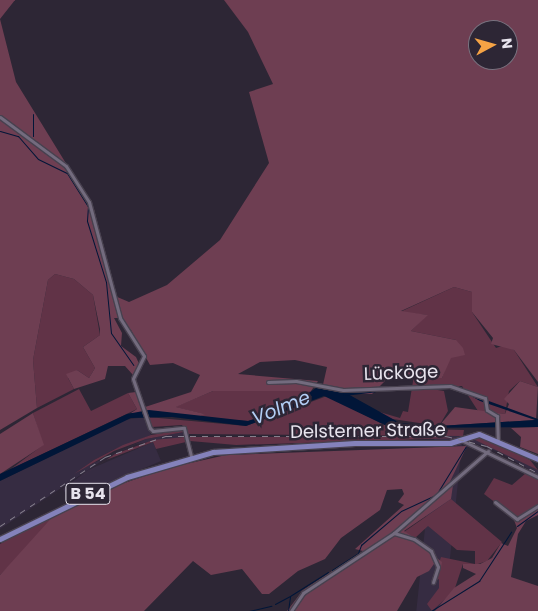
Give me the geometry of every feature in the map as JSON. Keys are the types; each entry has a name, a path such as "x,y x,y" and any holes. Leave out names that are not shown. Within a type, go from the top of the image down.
{"main road":[{"name":"Delsterner Straße","path":"0,539 120,480 192,456 244,449 461,440 479,434 498,440 538,459"}],"street":[{"path":"0,117 66,166 93,210 120,318 144,356 133,378 148,423 153,431 184,428 192,456"},
{"name":"Lücköge","path":"268,382 296,381 344,390 438,383 486,399 486,404 498,420 498,440"},
{"path":"461,440 538,476"},
{"path":"290,611 312,586 394,533 453,484 488,451"},
{"path":"495,502 517,519 538,506"},
{"path":"394,533 414,539 431,551 438,567 433,582"}],"shaded area":[{"path":"0,0 15,0 0,19"},
{"path":"224,0 538,0 538,382 514,350 491,344 493,338 472,312 472,292 454,287 401,311 428,315 411,331 456,340 463,348 465,355 451,358 442,378 389,377 372,394 339,393 322,389 327,367 295,360 260,362 238,374 318,381 311,391 213,391 176,407 205,414 199,417 131,413 137,409 128,393 136,392 142,408 191,392 200,375 173,363 150,365 131,330 120,318 114,318 122,333 121,346 136,357 141,368 133,375 125,366 108,366 105,379 74,389 66,374 77,370 89,378 95,368 83,347 100,335 100,329 93,295 74,279 55,274 48,280 33,360 37,408 0,430 0,19 16,82 94,209 115,296 129,302 167,285 220,240 269,163 249,92 273,84 248,32"},
{"path":"55,274 74,279 93,295 100,335 83,347 95,368 89,378 77,370 68,378 74,389 37,408 33,360 48,280"},
{"path":"454,287 472,292 472,312 496,348 505,345 514,350 538,387 520,381 509,391 505,414 478,411 462,386 425,388 444,391 448,411 439,426 386,418 376,411 400,418 403,411 408,412 414,375 442,378 456,340 411,331 427,315 400,312"},
{"path":"520,381 538,387 536,420 439,426 455,407 505,414 509,404 504,399"},
{"path":"79,389 91,411 128,393 137,409 11,469 43,445 33,413"},
{"path":"213,391 314,392 273,414 248,421 199,417 204,414 175,407"},
{"path":"327,396 391,428 464,430 463,436 188,434 182,425 152,427 148,417 246,426"},
{"path":"33,413 44,445 0,474 0,434"},
{"path":"145,417 151,435 113,450 83,468 146,439 184,432 185,437 136,444 106,458 0,529 0,481 124,420"},
{"path":"538,427 538,454 520,447 521,437 511,428"},
{"path":"182,430 184,432 146,439 114,451 74,474 94,460 123,445 151,435"},
{"path":"435,433 463,436 444,611 416,611"},
{"path":"185,437 186,442 156,449 153,442 106,460 115,454 153,440"},
{"path":"189,437 457,438 236,445 190,441"},
{"path":"482,437 530,460 538,470 471,438"},
{"path":"471,438 501,449 538,470 538,475 499,452 466,440"},
{"path":"153,442 161,461 69,500 63,489 88,470"},
{"path":"467,446 446,490 392,533 413,540 442,562 441,568 436,561 429,571 417,577 397,611 287,611 303,590 363,551 355,549 404,505 398,502 404,494 402,489 387,490 380,510 341,538 325,559 298,571 269,594 262,594 242,569 211,575 193,561 144,611 0,611 0,575 56,513 107,489 168,468 226,455"},
{"path":"526,473 538,477 538,506 517,519 484,494 494,478 512,485"},
{"path":"453,485 451,499 404,531 415,538 397,535"},
{"path":"451,499 502,542 487,561 475,565 463,564 454,591 432,611 427,604 439,588 439,579 433,582 441,557 475,564 475,551 457,550 428,526 415,538 404,532"},
{"path":"538,506 538,515 526,521 518,534 511,577 538,586 538,611 435,611 454,588 476,574 463,568 463,564 480,564 492,558 501,543 508,546 517,528 514,520"},
{"path":"56,513 38,537 0,575 0,544"}],"water":[{"path":"316,388 346,393 400,423 439,426 535,420 480,401 464,392 538,419 538,427 391,428 324,396 246,426 172,417 131,418 0,481 0,474 127,414 149,410 248,421 288,407"}],"waterway":[{"path":"33,114 33,136"},
{"path":"0,131 18,136 38,159 67,173 88,206 87,221 106,282 111,333 133,365"},
{"path":"344,394 375,390"},
{"path":"332,570 358,553 361,545 401,511 436,495 466,446"},
{"path":"517,526 538,511"},
{"path":"431,611 479,581 511,532"},
{"path":"288,611 290,596 328,572"},
{"path":"275,604 290,596"},
{"path":"249,611 271,606"}],"railway":[{"path":"0,526 105,457 166,436 446,436 487,446 538,473"}],"water label":[{"name":"Volme","path":"281,408"}]}
